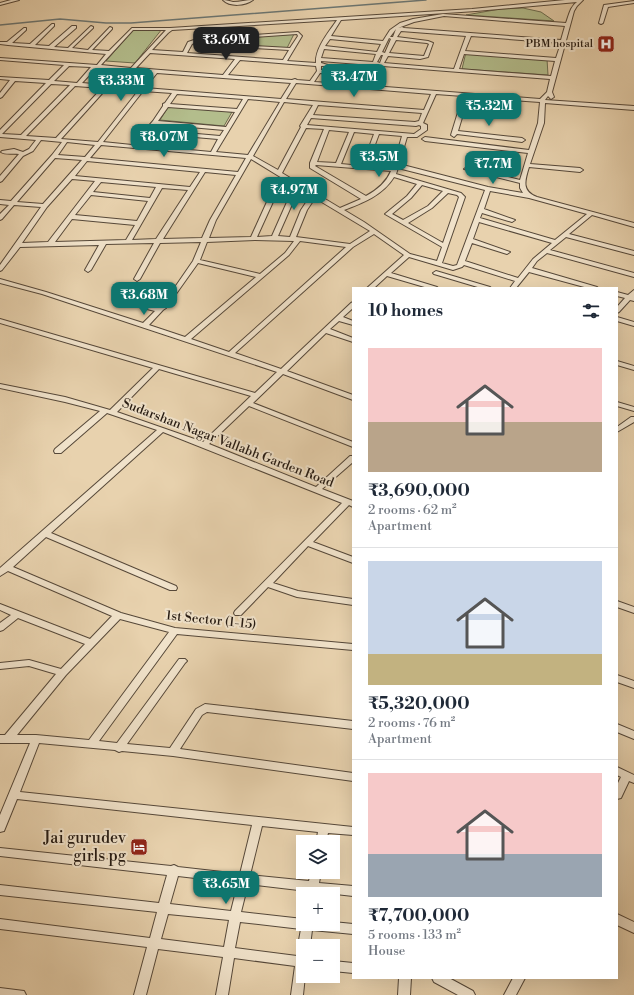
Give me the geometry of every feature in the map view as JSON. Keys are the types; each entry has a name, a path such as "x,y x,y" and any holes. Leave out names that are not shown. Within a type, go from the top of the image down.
{"street":[{"path":"1,3 17,0"},
{"path":"225,0 229,3 246,2 251,0"},
{"path":"371,86 378,65 380,53 388,38 398,28 419,20 445,16 499,9 561,4 580,0"},
{"path":"542,100 549,92 575,6 580,0"},
{"path":"601,23 606,6 634,2"},
{"path":"22,137 76,84 97,66 133,29 171,29 561,4 575,6"},
{"path":"398,28 476,10"},
{"path":"394,15 419,20"},
{"path":"445,16 569,25"},
{"path":"312,81 319,71 318,62 322,47 340,18"},
{"path":"31,46 52,25"},
{"path":"50,48 74,27"},
{"path":"69,49 91,27"},
{"path":"89,51 110,28"},
{"path":"398,28 563,42"},
{"path":"364,85 371,73 386,54 398,28"},
{"path":"8,44 24,29"},
{"path":"132,69 166,32 171,29"},
{"path":"184,54 190,43 197,40 298,33 300,36 284,62"},
{"path":"456,70 469,35"},
{"path":"328,37 385,43"},
{"path":"322,47 423,58 427,56 431,44 388,38"},
{"path":"0,43 110,53"},
{"path":"190,43 290,50"},
{"path":"148,51 284,62 378,65 553,78"},
{"path":"463,52 558,60"},
{"path":"0,58 67,65 97,66"},
{"path":"0,58 225,76 364,85"},
{"path":"225,76 239,58"},
{"path":"318,62 371,73"},
{"path":"0,134 67,65"},
{"path":"132,69 155,72 225,76"},
{"path":"319,71 371,73"},
{"path":"0,269 45,206 100,143 155,72"},
{"path":"0,78 425,112"},
{"path":"1,94 14,79"},
{"path":"294,81 364,85 466,96 542,100"},
{"path":"144,326 164,307 196,261 214,220 294,81"},
{"path":"371,86 634,107"},
{"path":"57,140 105,87"},
{"path":"528,196 522,188 523,182 544,111 551,101 549,92"},
{"path":"134,146 155,122 175,93"},
{"path":"420,123 434,93"},
{"path":"452,142 466,96"},
{"path":"212,154 246,98"},
{"path":"542,100 544,111"},
{"path":"253,239 303,126 316,104"},
{"path":"166,105 238,111"},
{"path":"462,109 498,112"},
{"path":"303,126 405,136 415,136 424,130 424,125 420,123 413,124 309,116"},
{"path":"155,122 227,129"},
{"path":"327,128 312,163 313,169 366,199"},
{"path":"338,165 352,131"},
{"path":"147,132 221,138"},
{"path":"455,132 522,140"},
{"path":"364,167 377,133"},
{"path":"0,134 251,157 315,194 374,231 408,255 455,268 460,266 488,189"},
{"path":"339,210 366,199 382,188 394,170 405,136"},
{"path":"0,180 23,154 31,150 40,138"},
{"path":"425,139 532,152"},
{"path":"0,218 54,156 65,141"},
{"path":"0,159 2,152 14,151 23,154"},
{"path":"54,156 240,174"},
{"path":"312,163 394,170 528,196 634,225"},
{"path":"528,165 580,170"},
{"path":"467,169 523,182"},
{"path":"394,170 421,183 462,197 439,264"},
{"path":"137,279 159,240 203,171"},
{"path":"71,177 191,189"},
{"path":"51,243 99,180"},
{"path":"421,183 409,197 388,212 389,216 445,246"},
{"path":"128,242 160,186"},
{"path":"274,238 294,192 299,186"},
{"path":"403,223 430,207 447,191"},
{"path":"88,193 152,200"},
{"path":"186,340 287,254 295,239 304,210 315,194"},
{"path":"0,202 45,206"},
{"path":"480,210 512,220"},
{"path":"515,287 527,269 556,242 590,214"},
{"path":"72,217 138,223"},
{"path":"477,219 556,242"},
{"path":"230,354 351,246 374,231"},
{"path":"565,235 634,252"},
{"path":"18,245 274,238 351,246"},
{"path":"470,240 507,252"},
{"path":"88,270 104,242"},
{"path":"546,251 634,275"},
{"path":"374,287 386,274 408,255"},
{"path":"196,261 260,276"},
{"path":"461,262 519,280"},
{"path":"527,269 591,287"},
{"path":"436,273 485,287"},
{"path":"386,274 432,287"},
{"path":"0,281 44,293 230,354 352,398"},
{"path":"618,310 632,298 634,292"},
{"path":"618,294 632,298"},
{"path":"133,304 160,310"},
{"path":"204,445 246,403 352,305"},
{"path":"338,318 352,323"},
{"path":"618,319 634,324"},
{"path":"0,321 255,395"},
{"path":"325,330 352,340"},
{"path":"618,363 634,368"},
{"path":"58,451 108,412 158,367"},
{"name":"Sudarshan Nagar Vallabh Garden Road","path":"0,386 51,396 108,412 204,445 350,503"},
{"path":"246,403 352,445"},
{"path":"618,404 634,410"},
{"path":"618,429 634,419"},
{"path":"3,570 161,430"},
{"path":"317,490 352,459"},
{"path":"344,466 352,469"},
{"path":"238,613 307,543 350,503"},
{"path":"44,533 173,588"},
{"path":"307,543 352,560"},
{"name":"1st Sector (1-15)","path":"3,570 118,615 175,631 352,647"},
{"path":"267,584 297,594 352,602"},
{"path":"618,604 634,610"},
{"path":"0,607 91,643"},
{"path":"0,628 17,614"},
{"path":"4,739 63,673 118,615"},
{"path":"92,745 175,631"},
{"path":"119,748 182,661"},
{"path":"0,666 29,663 63,673"},
{"path":"618,678 634,685"},
{"path":"173,752 199,712 205,708 352,725"},
{"path":"618,728 634,735"},
{"path":"4,739 36,739 173,752 352,777"},
{"path":"0,828 36,739"},
{"path":"618,771 631,777 618,794"},
{"path":"14,796 258,822 352,830"},
{"path":"222,995 236,916 258,822"},
{"path":"322,835 324,828"},
{"path":"0,852 244,878 296,887"},
{"path":"140,995 174,870"},
{"path":"0,890 296,923"},
{"path":"340,891 352,891"},
{"path":"618,920 634,928"},
{"path":"0,924 229,953 296,958"},
{"path":"340,928 352,929"},
{"path":"340,967 352,968"},
{"path":"404,995 405,979"},
{"path":"440,979 469,995"},
{"path":"510,995 518,979"},
{"path":"297,995 299,983"},
{"path":"0,992 20,995"}],"green space":[{"path":"523,8 541,12 554,21 466,15 500,9"},
{"path":"135,28 162,29 135,63 106,61"},
{"path":"294,34 287,48 199,43 199,41"},
{"path":"466,52 547,59 548,75 462,69"},
{"path":"169,106 232,112 224,126 160,120"}],"waterway":[{"path":"0,25 60,19 106,23 131,23 426,0"}],"place":[{"name":"PBM hospital","path":"606,44"},
{"name":"Jai gurudev girls pg","path":"139,847"}]}
